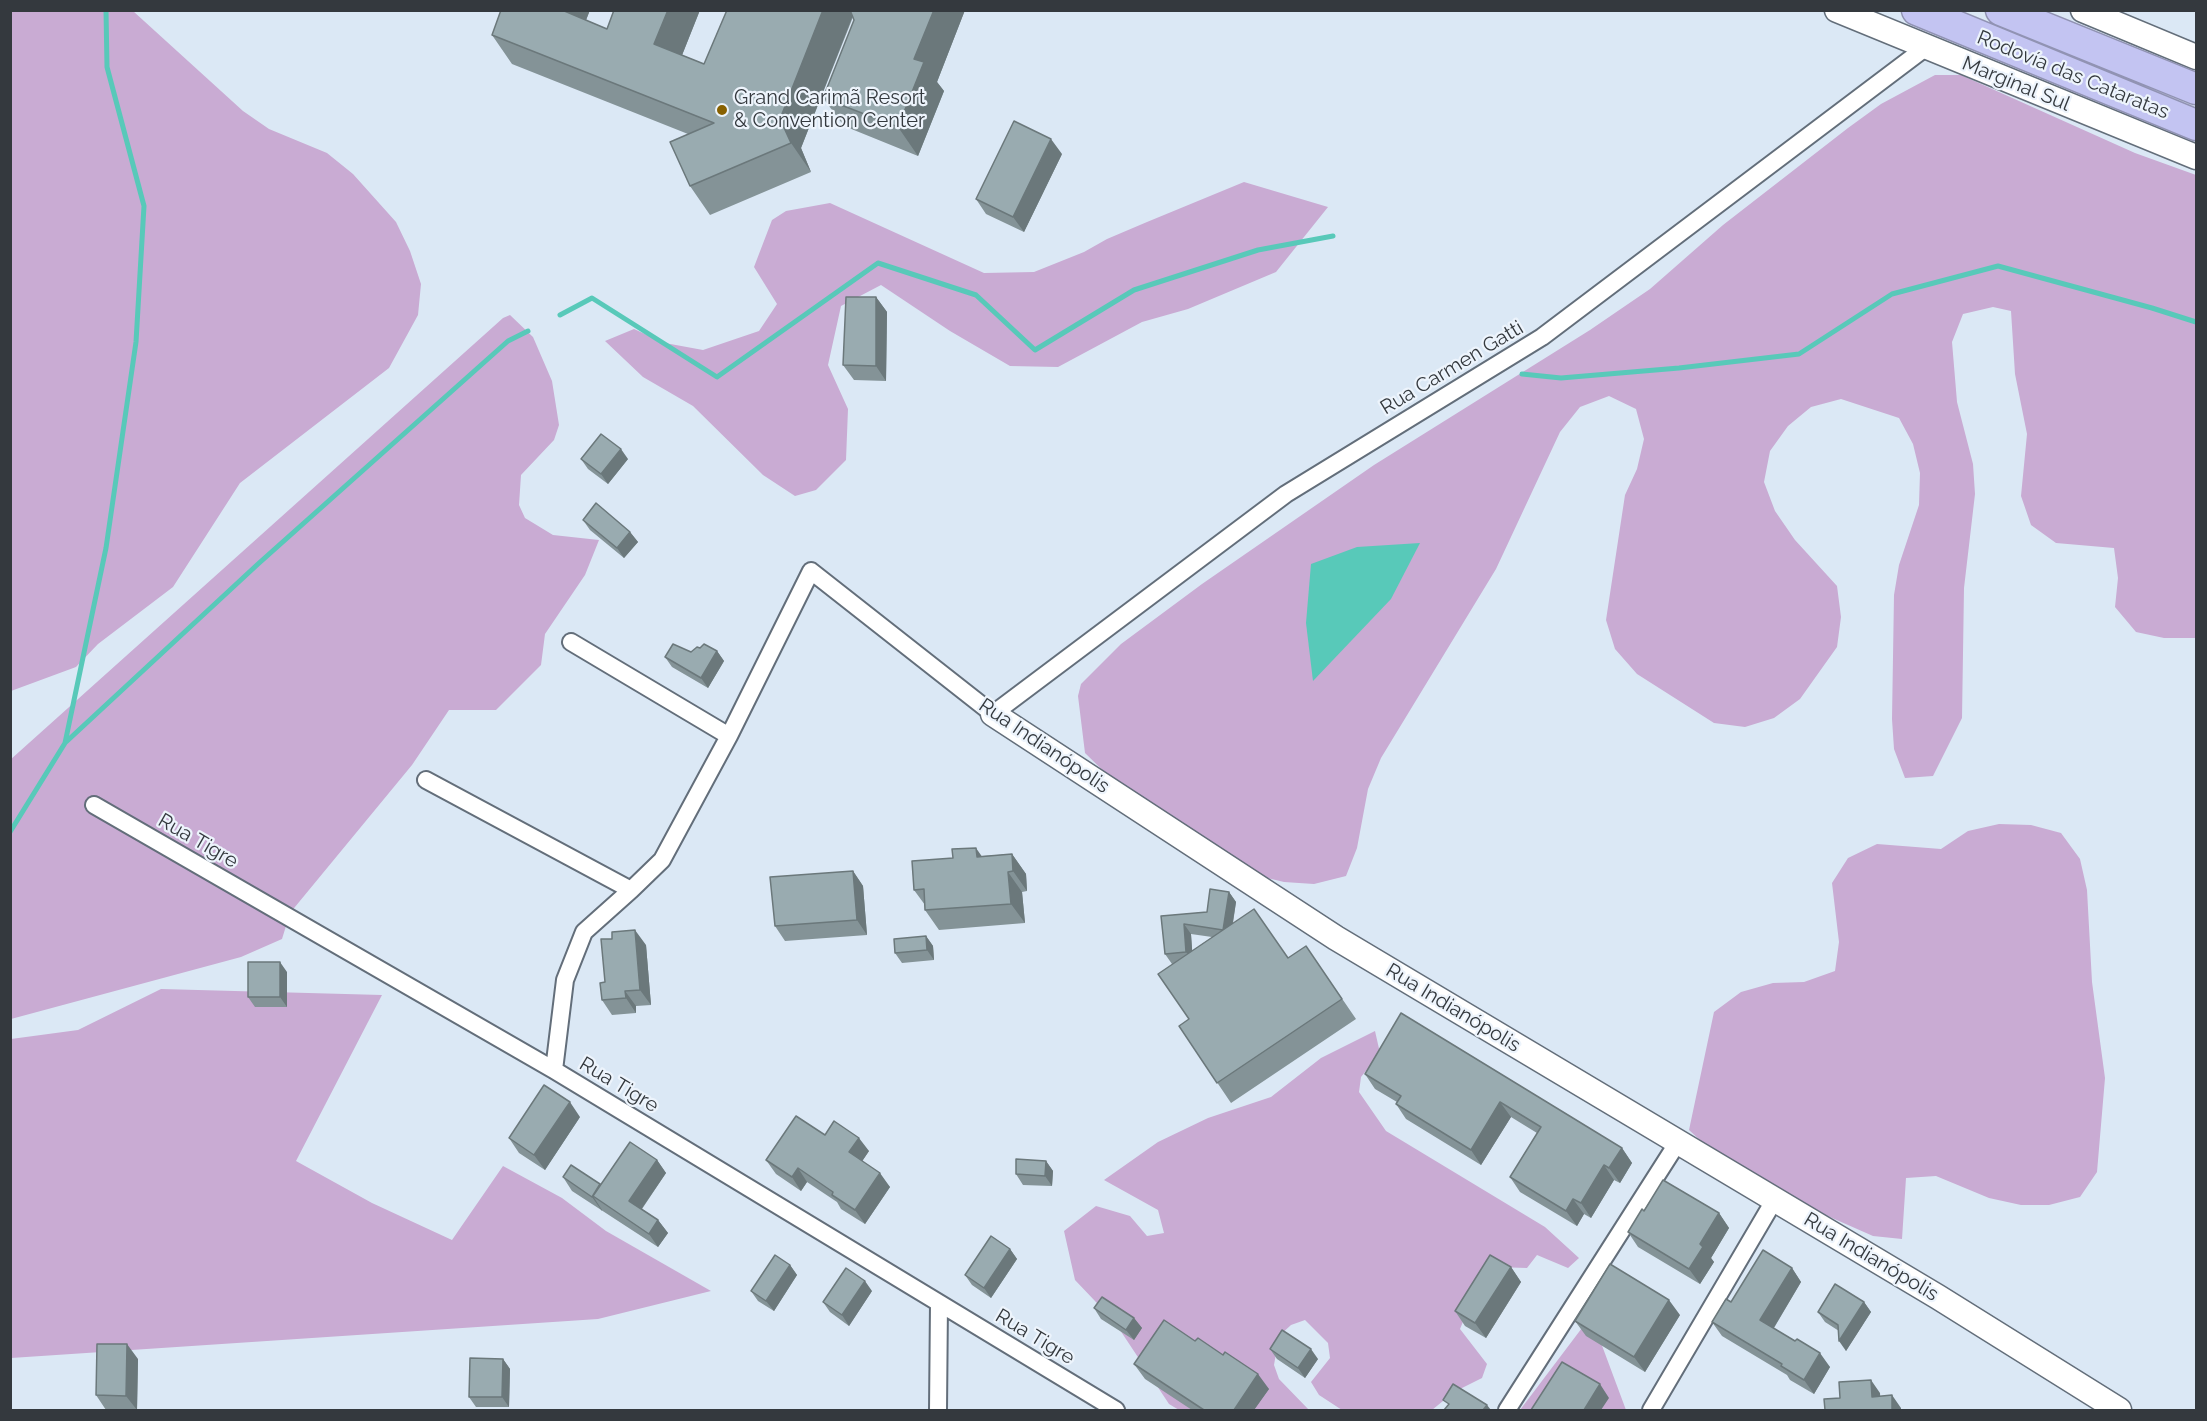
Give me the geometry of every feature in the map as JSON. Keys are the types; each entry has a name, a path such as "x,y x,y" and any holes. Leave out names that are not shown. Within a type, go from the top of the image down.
{"highway":[{"name":"Rodovía das Cataratas","path":"1917,10 2194,145"},
{"name":"Rodovía das Cataratas","path":"2001,10 2196,89"}],"street":[{"name":"Marginal Sul","path":"1837,10 1925,48 2194,145"},
{"path":"2083,10 2196,57"},
{"name":"Rua Carmen Gatti","path":"993,714 1286,494 1542,337 1925,48"},
{"name":"Rua Indianópolis","path":"729,736 812,571 993,714 1336,938 1938,1297 2113,1409"},
{"path":"554,1070 565,980 584,932 662,860 729,736 572,642"},
{"path":"426,780 631,890"},
{"name":"Rua Tigre","path":"94,805 554,1070 1116,1410"},
{"path":"1507,1410 1678,1142"},
{"path":"1651,1410 1774,1199"},
{"path":"939,1303 939,1410"}],"shaded area":[{"path":"11,10 133,11 243,111 269,129 327,153 353,174 396,222 410,251 421,284 418,315 389,368 240,483 173,587 98,644 76,667 11,691"},
{"path":"1935,75 1961,75 2135,153 2196,175 2196,638 2164,638 2136,632 2115,607 2118,578 2114,548 2056,543 2031,525 2021,496 2027,434 2015,374 2011,311 1993,307 1963,314 1952,342 1957,402 1973,464 1975,494 1964,588 1962,718 1933,776 1905,778 1894,749 1892,719 1894,595 1899,565 1919,505 1920,473 1913,444 1899,418 1841,399 1811,407 1788,426 1770,451 1764,482 1775,511 1795,540 1837,586 1841,617 1837,647 1800,699 1774,718 1745,727 1714,723 1637,674 1615,649 1606,620 1625,495 1637,469 1644,439 1636,409 1609,396 1580,407 1560,432 1496,569 1381,758 1368,789 1357,848 1346,876 1314,884 1284,882 1255,875 1130,797 1085,753 1078,696 1081,684 1121,644 1202,584 1374,465 1590,330 1650,289 1723,225 1848,128 1881,104"},
{"path":"1244,182 1328,207 1276,272 1188,309 1142,322 1058,367 1010,366 950,331 881,285 841,306 828,365 848,409 846,460 816,490 795,496 763,475 693,406 643,377 605,341 634,329 665,343 703,350 759,331 777,304 754,267 772,220 786,211 830,203 984,273 1034,272"},
{"path":"510,315 533,337 552,381 559,425 554,440 521,475 519,505 525,518 553,535 599,540 585,575 545,634 541,665 496,710 449,710 412,765 290,913 282,939 241,957 11,1019 10,760 503,318"},
{"path":"1420,543 1391,599 1313,681 1306,623 1311,564 1357,547"},
{"path":"1999,824 2031,825 2061,833 2080,859 2087,890 2092,982 2105,1078 2097,1172 2080,1197 2049,1205 2021,1205 1989,1198 1936,1176 1906,1178 1902,1239 1873,1236 1789,1199 1715,1154 1689,1130 1714,1012 1741,992 1773,983 1804,982 1835,971 1839,942 1832,883 1848,858 1877,844 1941,849 1968,831"},
{"path":"161,989 382,995 296,1161 372,1203 452,1240 503,1166 562,1198 606,1231 711,1291 598,1319 11,1358 11,1039 78,1030"},
{"path":"1375,1031 1380,1053 1361,1077 1359,1092 1386,1131 1545,1227 1579,1258 1568,1268 1537,1255 1527,1268 1495,1267 1482,1274 1460,1329 1487,1364 1482,1378 1454,1392 1432,1410 1342,1410 1319,1395 1311,1382 1330,1358 1328,1343 1305,1320 1291,1325 1279,1336 1274,1365 1279,1379 1309,1410 1179,1410 1169,1404 1114,1321 1075,1280 1064,1231 1096,1206 1130,1216 1147,1236 1164,1233 1158,1210 1104,1180 1158,1142 1208,1118 1271,1097 1321,1058"},
{"path":"1591,1316 1626,1410 1520,1410"}],"building":[{"path":"501,10 562,10 607,29 614,10 668,10 654,44 704,64 727,10 823,10 780,119 791,143 690,186 670,142 714,123 492,35"},
{"path":"850,10 934,10 914,59 924,62 898,127 823,98 854,20"},
{"path":"1014,121 1051,139 1013,217 976,199"},
{"path":"846,297 876,297 876,366 843,365"},
{"path":"601,434 621,449 601,474 581,459"},
{"path":"596,503 630,532 617,548 583,520"},
{"path":"673,644 691,652 704,644 717,651 701,678 665,657"},
{"path":"976,848 977,857 1012,854 1013,871 1008,872 1011,904 925,910 924,889 914,890 912,861 953,858 952,849"},
{"path":"853,871 857,920 775,926 770,877"},
{"path":"1210,889 1229,892 1223,930 1184,924 1186,952 1165,954 1161,916 1207,912"},
{"path":"1254,909 1288,958 1306,946 1342,999 1217,1083 1179,1026 1189,1019 1158,974"},
{"path":"635,930 640,990 625,991 626,998 602,1000 600,983 605,982 601,939 612,939 612,932"},
{"path":"926,936 927,950 895,953 894,939"},
{"path":"248,962 280,962 280,997 248,997"},
{"path":"1401,1013 1622,1148 1609,1168 1604,1165 1581,1203 1573,1199 1566,1211 1510,1177 1541,1127 1500,1102 1471,1150 1396,1104 1401,1096 1365,1074"},
{"path":"544,1085 570,1102 534,1155 509,1138"},
{"path":"796,1116 825,1135 834,1121 859,1138 849,1152 880,1173 855,1210 798,1168 792,1177 766,1160"},
{"path":"630,1142 657,1160 629,1201 658,1220 649,1234 593,1196"},
{"path":"1016,1159 1046,1161 1045,1176 1016,1174"},
{"path":"571,1165 600,1184 592,1197 563,1177"},
{"path":"1663,1180 1719,1213 1700,1244 1703,1247 1689,1269 1628,1232"},
{"path":"991,1236 1010,1249 984,1288 965,1275"},
{"path":"1763,1250 1792,1268 1760,1320 1820,1353 1804,1380 1781,1366 1782,1364 1712,1322 1726,1299 1731,1302"},
{"path":"775,1255 790,1265 766,1301 751,1291"},
{"path":"1490,1255 1511,1267 1475,1323 1455,1311"},
{"path":"1610,1264 1669,1300 1634,1357 1575,1321"},
{"path":"846,1268 865,1281 842,1315 823,1302"},
{"path":"1835,1284 1864,1302 1839,1341 1838,1325 1818,1312"},
{"path":"1102,1297 1134,1318 1126,1330 1094,1308"},
{"path":"1164,1320 1195,1341 1198,1338 1223,1355 1225,1352 1258,1374 1234,1410 1204,1410 1134,1364"},
{"path":"1282,1330 1311,1349 1298,1368 1270,1349"},
{"path":"97,1344 127,1344 126,1396 96,1395"},
{"path":"470,1358 503,1359 502,1397 469,1397"},
{"path":"1562,1362 1600,1384 1584,1410 1531,1410"},
{"path":"1871,1380 1872,1397 1892,1395 1892,1410 1825,1410 1824,1399 1840,1398 1839,1382"},
{"path":"1453,1384 1487,1405 1483,1410 1444,1410 1449,1404 1443,1400"}],"waterway":[{"path":"10,832 65,743 106,548 136,342 144,206 107,67 106,10"},
{"path":"560,315 592,298 717,377 878,263 976,295 1035,350 1134,290 1258,250 1333,236"},
{"path":"1522,374 1561,378 1679,368 1799,354 1892,294 1998,266 2196,322"},
{"path":"66,742 258,564 508,341 528,331"}],"place":[{"name":"Grand Carimã Resort & Convention Center","path":"722,110"}]}
